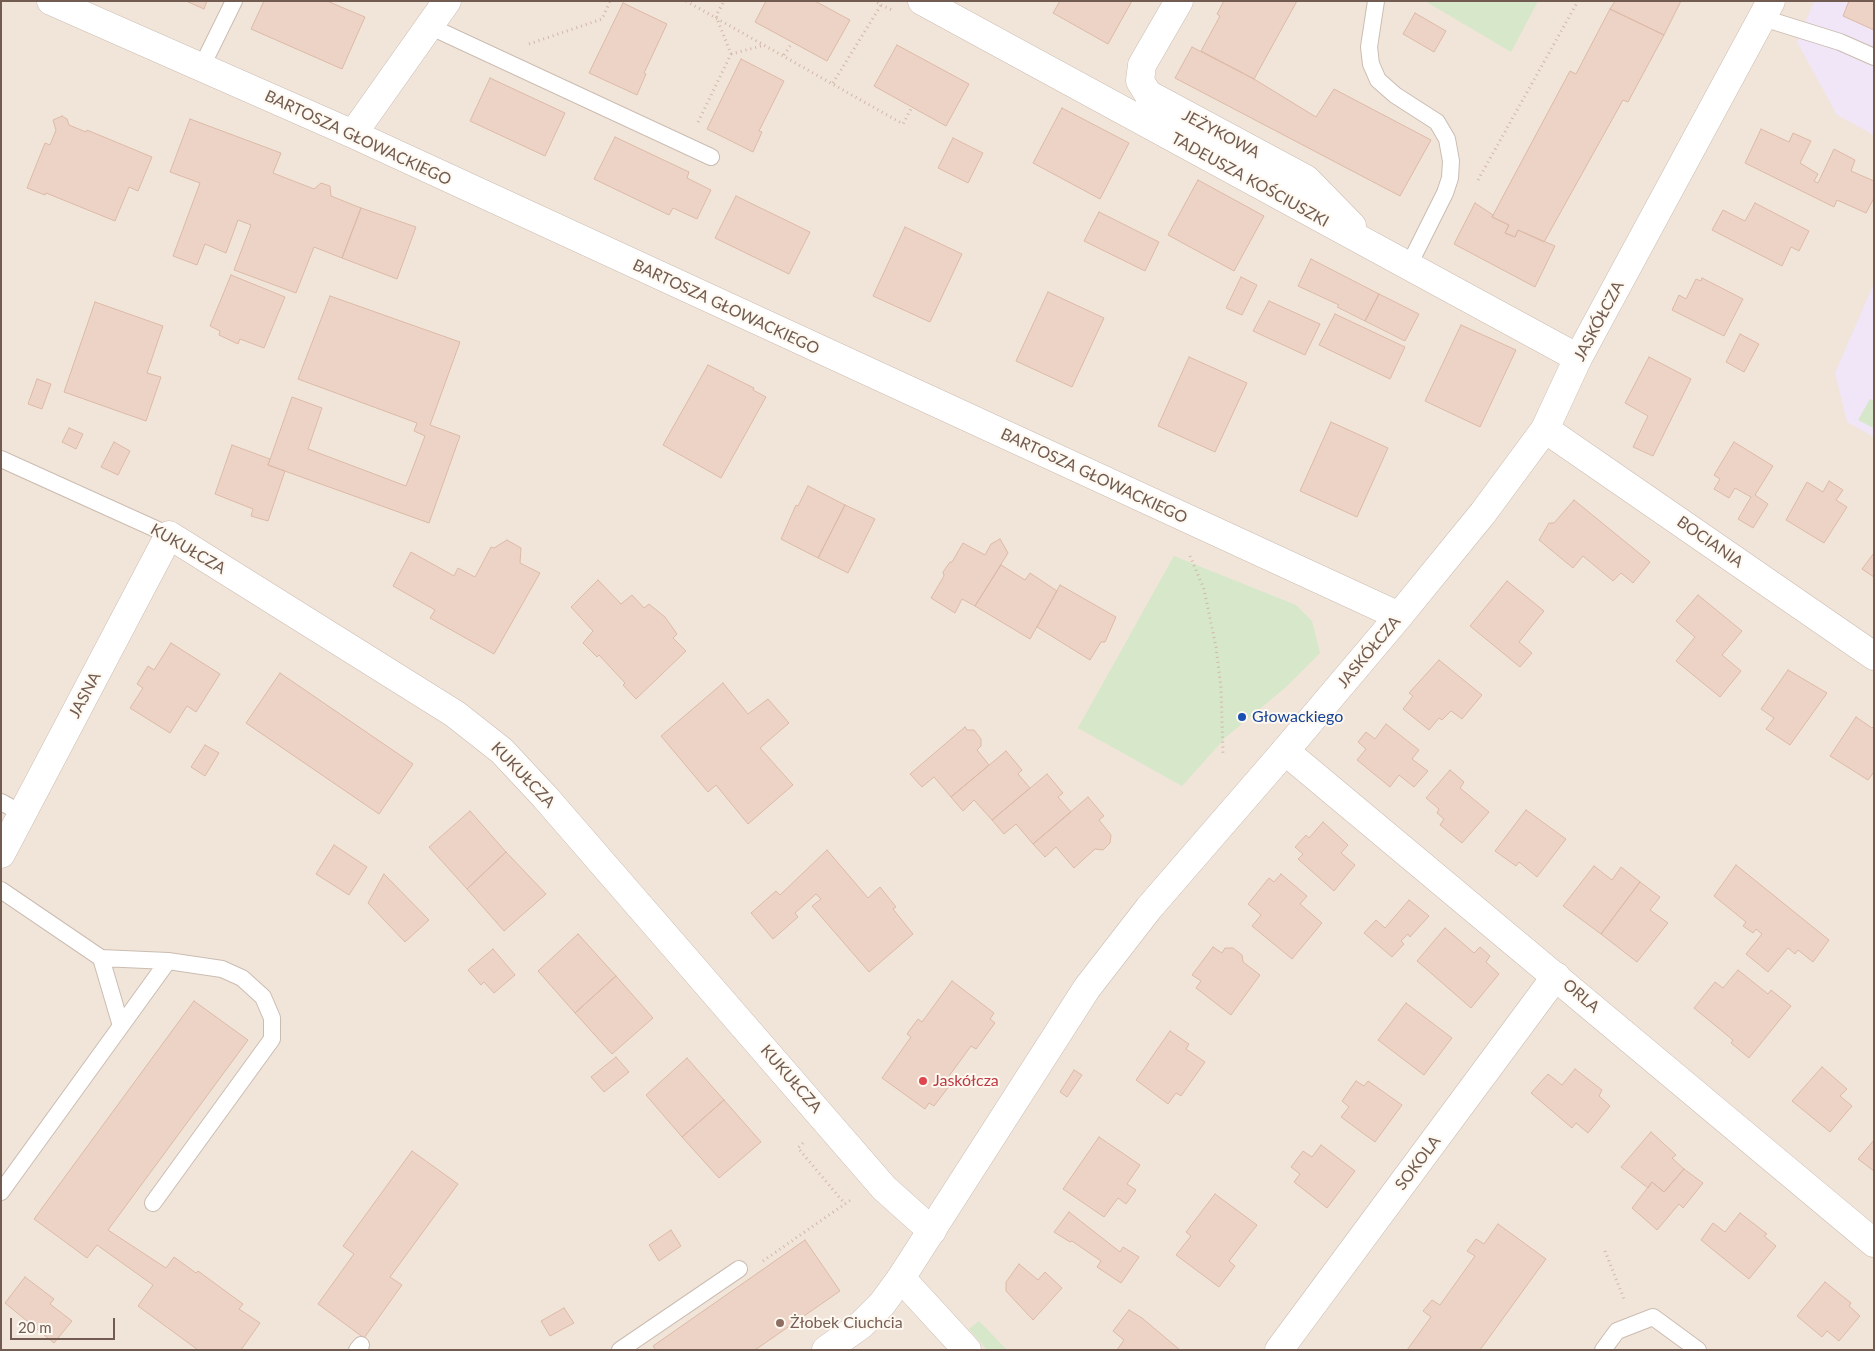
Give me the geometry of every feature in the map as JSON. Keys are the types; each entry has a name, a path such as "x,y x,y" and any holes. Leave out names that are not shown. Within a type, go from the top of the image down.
{"street":[{"name":"BARTOSZA GŁOWACKIEGO","path":"51,1 353,134 1399,616"},
{"path":"353,134 447,1"},
{"name":"TADEUSZA KOŚCIUSZKI","path":"922,1 1578,358"},
{"name":"JEŻYKOWA","path":"1179,1 1142,65 1140,81 1148,94 1157,101 1306,179 1370,245"},
{"name":"JASKÓŁCZA","path":"826,1350 868,1318 882,1304 901,1278 1034,1067 1087,988 1149,908 1286,751 1399,616 1483,513 1545,429 1578,358 1767,10"},
{"name":"BOCIANIA","path":"1545,429 1874,656"},
{"name":"JASNA","path":"1,854 11,808 169,535"},
{"name":"KUKUŁCZA","path":"169,535 455,714 502,751 545,797 878,1182 932,1231"},
{"name":"ORLA","path":"1286,751 1874,1243"},
{"name":"SOKOLA","path":"1279,1350 1556,976"},
{"path":"901,1278 968,1350"}],"lane":[{"path":"202,66 234,1"},
{"path":"1376,1 1369,47 1371,64 1378,80 1395,94 1437,122 1447,139 1451,161 1450,178 1445,193 1409,265"},
{"path":"1767,10 1874,57"},
{"path":"429,26 711,157"},
{"name":"KUKUŁCZA","path":"1,459 169,535"},
{"path":"1,890 101,958 168,961 222,969 242,978 263,997 272,1018 272,1039 153,1203"},
{"path":"101,958 121,1026"},
{"path":"1,1192 168,961"},
{"path":"620,1350 739,1268"},
{"path":"1603,1350 1617,1331 1653,1317 1698,1350"}],"path":[{"path":"493,56 602,19 610,1"},
{"path":"686,1 716,16 903,124 912,107"},
{"path":"686,146 731,54 716,16 724,1"},
{"path":"833,83 882,4 875,1"},
{"path":"1473,189 1578,1"},
{"path":"784,55 792,42"},
{"path":"731,54 766,45"},
{"path":"1189,553 1204,589 1216,647 1221,688 1223,754"},
{"path":"739,1268 751,1270 827,1215"},
{"path":"1605,1251 1624,1300"}],"shaded area":[{"path":"1,1 1874,1 1874,1350 1,1350"},
{"path":"1814,1 1874,1 1874,135 1837,115 1797,42"},
{"path":"1874,283 1874,437 1847,422 1835,373"}],"green space":[{"path":"1425,1 1538,1 1511,52"},
{"path":"1870,399 1874,401 1874,428 1858,420"},
{"path":"1174,556 1296,605 1312,621 1320,653 1286,687 1226,737 1182,786 1078,728"},
{"path":"979,1321 1007,1350 987,1350 969,1329"}],"building":[{"path":"186,1 207,1 204,9"},
{"path":"264,1 327,1 365,17 342,69 251,29"},
{"path":"766,1 815,1 850,20 827,61 755,22"},
{"path":"1060,1 1132,1 1108,44 1053,13"},
{"path":"1224,1 1297,1 1254,79 1201,51 1220,16 1217,14"},
{"path":"1615,1 1681,1 1664,35 1610,9"},
{"path":"1849,1 1874,1 1874,30 1843,16"},
{"path":"623,3 667,24 644,73 646,74 637,95 589,73"},
{"path":"1610,9 1664,35 1628,102 1623,100 1544,242 1518,230 1515,237 1505,233 1509,225 1492,217 1570,71 1576,74"},
{"path":"1415,13 1446,31 1434,52 1403,34"},
{"path":"897,45 969,84 946,126 874,86"},
{"path":"1192,47 1254,79 1316,117 1334,89 1431,140 1400,196 1175,78"},
{"path":"741,59 784,81 759,131 762,132 753,152 707,129"},
{"path":"490,78 565,113 545,156 470,121"},
{"path":"1062,108 1129,143 1100,199 1033,163"},
{"path":"62,116 67,119 69,125 86,132 87,130 152,157 138,191 129,187 115,221 46,193 45,195 27,188 45,143 50,145 56,130 53,120"},
{"path":"190,119 281,153 273,173 314,189 321,183 330,186 331,196 361,208 342,258 314,247 296,293 234,270 251,225 238,220 226,253 205,244 197,265 173,256 200,183 170,172"},
{"path":"1761,129 1789,142 1793,133 1811,141 1800,163 1818,174 1814,181 1818,183 1834,149 1855,160 1851,171 1874,181 1874,198 1866,213 1837,200 1834,207 1745,163"},
{"path":"615,137 689,172 687,178 711,190 697,219 673,208 669,215 594,179"},
{"path":"953,138 983,153 968,183 938,168"},
{"path":"1198,180 1264,216 1234,271 1168,235"},
{"path":"736,196 810,232 789,274 715,238"},
{"path":"1475,203 1493,215 1492,217 1509,225 1505,233 1515,237 1518,230 1555,246 1535,287 1454,244"},
{"path":"1755,203 1809,231 1799,251 1791,247 1782,266 1712,230 1723,210 1745,221"},
{"path":"361,208 416,227 397,279 342,258"},
{"path":"1099,212 1159,242 1145,271 1084,241"},
{"path":"905,227 962,254 930,322 873,296"},
{"path":"1311,259 1379,294 1365,321 1337,307 1339,305 1298,286"},
{"path":"231,275 285,297 264,348 240,339 238,344 219,335 220,331 210,326"},
{"path":"1241,277 1257,285 1242,315 1226,308"},
{"path":"1702,278 1743,299 1724,336 1672,310 1679,295 1686,299 1696,279 1701,281"},
{"path":"1048,292 1104,318 1072,387 1016,361"},
{"path":"1379,294 1419,314 1405,341 1365,321"},
{"path":"330,296 460,342 430,425 460,436 429,523 268,465 292,397 322,408 308,449 406,486 425,436 414,431 417,423 298,379"},
{"path":"1269,301 1320,324 1305,355 1253,331"},
{"path":"95,302 163,326 147,373 161,377 146,421 64,392"},
{"path":"1335,314 1405,347 1390,379 1319,345"},
{"path":"1461,325 1516,350 1480,427 1425,401"},
{"path":"1740,334 1759,344 1744,372 1726,362"},
{"path":"1189,357 1247,383 1215,452 1158,426"},
{"path":"1649,357 1691,379 1653,456 1633,447 1648,416 1625,403"},
{"path":"708,365 754,388 753,390 766,397 721,478 663,445"},
{"path":"37,379 51,384 42,409 28,404"},
{"path":"1331,422 1388,448 1357,517 1300,491"},
{"path":"69,428 83,434 76,449 62,442"},
{"path":"114,442 130,451 118,475 101,467"},
{"path":"1734,442 1773,466 1755,495 1768,504 1753,528 1738,519 1751,497 1735,488 1729,498 1714,489 1720,479 1714,475"},
{"path":"232,445 270,459 268,465 285,471 268,521 251,516 253,509 215,494"},
{"path":"1829,481 1843,490 1836,500 1847,507 1824,543 1786,520 1807,482 1823,492"},
{"path":"808,486 845,505 818,558 781,539 796,505 798,506"},
{"path":"1574,500 1650,562 1633,583 1621,573 1613,581 1583,556 1573,568 1539,540 1549,523 1554,523"},
{"path":"845,505 875,519 848,573 818,558"},
{"path":"1000,539 1008,553 975,606 962,599 955,613 931,598 944,576 943,572 952,562 963,543 985,555 991,544"},
{"path":"507,540 521,548 520,563 540,573 494,654 430,618 435,610 393,586 411,552 454,576 458,568 475,577 491,547 494,548"},
{"path":"1874,553 1874,577 1862,569"},
{"path":"1001,565 1025,580 1030,573 1057,591 1030,639 975,606"},
{"path":"598,580 621,604 632,595 644,608 649,604 665,617 677,634 673,638 686,651 636,699 623,685 625,683 599,655 597,657 583,643 593,631 571,607"},
{"path":"1507,581 1544,611 1519,642 1532,653 1520,667 1470,626"},
{"path":"1060,585 1116,617 1105,642 1101,642 1090,660 1037,627"},
{"path":"1698,595 1742,631 1722,655 1741,671 1720,697 1676,661 1695,637 1676,621"},
{"path":"171,643 220,674 196,712 187,706 170,733 130,708 143,688 137,684 148,666 154,670"},
{"path":"1439,660 1482,695 1462,719 1451,711 1442,720 1439,718 1429,730 1403,709 1413,696 1409,693"},
{"path":"1788,670 1827,693 1790,745 1766,729 1774,718 1761,709"},
{"path":"280,673 413,764 379,814 246,723"},
{"path":"723,683 748,714 768,699 789,723 760,748 793,785 748,824 716,785 708,792 661,736"},
{"path":"1856,717 1872,728 1874,726 1874,772 1868,780 1830,756"},
{"path":"1386,724 1419,750 1412,759 1428,771 1414,787 1399,775 1390,787 1357,760 1366,749 1358,742 1366,732 1375,739"},
{"path":"965,727 967,730 974,730 981,739 981,746 977,750 989,765 951,797 934,777 922,787 910,774"},
{"path":"205,745 219,753 205,776 191,767"},
{"path":"1006,751 1022,770 1018,774 1030,788 992,820 974,800 963,811 951,797"},
{"path":"1450,770 1464,782 1460,788 1489,812 1462,843 1440,825 1444,819 1437,813 1439,809 1426,798"},
{"path":"1047,774 1063,793 1058,797 1071,812 1033,844 1016,824 1004,834 992,820"},
{"path":"1088,797 1104,816 1099,820 1111,835 1110,843 1103,850 1095,849 1074,868 1056,847 1045,857 1033,844"},
{"path":"1526,810 1566,839 1537,877 1519,862 1516,866 1495,851"},
{"path":"470,811 506,852 467,889 429,847"},
{"path":"1323,822 1348,845 1341,853 1355,865 1334,891 1298,859 1303,854 1295,847 1306,835 1309,838"},
{"path":"334,845 367,867 349,895 316,874"},
{"path":"827,850 868,898 880,887 896,907 893,909 913,934 869,972 812,906 821,899 816,894 795,913 798,917 773,939 751,913 776,891 780,895"},
{"path":"506,852 546,894 504,931 467,889"},
{"path":"1736,865 1829,940 1813,962 1798,950 1795,954 1788,948 1768,972 1746,954 1762,934 1756,929 1753,933 1743,926 1746,922 1714,896"},
{"path":"1594,866 1612,880 1621,867 1640,882 1601,934 1563,906"},
{"path":"384,874 429,920 405,942 368,903"},
{"path":"1281,874 1307,896 1300,904 1322,923 1292,959 1252,926 1261,915 1248,904 1269,878 1274,882"},
{"path":"1640,882 1660,897 1650,910 1668,923 1637,962 1601,934"},
{"path":"1409,900 1429,916 1410,937 1408,934 1401,941 1404,944 1392,957 1364,933 1376,920 1385,928"},
{"path":"1445,928 1474,953 1480,947 1490,956 1486,962 1499,974 1471,1008 1417,961"},
{"path":"578,934 616,976 575,1013 538,971"},
{"path":"1213,947 1222,953 1225,948 1233,948 1242,955 1243,962 1260,975 1231,1015 1196,988 1201,981 1192,975"},
{"path":"493,949 515,975 494,993 484,982 481,985 468,970"},
{"path":"1738,970 1768,994 1771,990 1791,1006 1749,1058 1731,1043 1733,1040 1694,1008 1715,982 1723,988"},
{"path":"616,976 653,1018 612,1054 575,1013"},
{"path":"952,981 994,1013 990,1019 995,1023 976,1049 971,1046 949,1076 954,1080 934,1106 929,1103 925,1109 882,1078 911,1037 907,1034 918,1019 922,1022"},
{"path":"194,1001 248,1040 108,1230 166,1268 174,1257 196,1273 198,1271 243,1304 239,1309 260,1323 241,1350 198,1350 138,1306 153,1285 97,1245 87,1258 34,1219"},
{"path":"1406,1003 1452,1038 1424,1075 1378,1040"},
{"path":"1170,1031 1189,1044 1186,1049 1205,1062 1181,1096 1176,1093 1168,1104 1136,1080"},
{"path":"616,1057 629,1072 604,1092 591,1077"},
{"path":"687,1058 724,1100 682,1137 646,1095"},
{"path":"1822,1067 1847,1089 1840,1096 1852,1106 1830,1132 1792,1101"},
{"path":"1575,1069 1602,1090 1599,1096 1610,1106 1588,1133 1576,1123 1572,1128 1531,1093 1548,1074 1562,1085"},
{"path":"1074,1070 1082,1075 1067,1097 1060,1092"},
{"path":"1356,1081 1364,1086 1368,1081 1402,1105 1375,1142 1341,1117 1349,1107 1342,1101"},
{"path":"724,1100 761,1142 719,1178 682,1137"},
{"path":"1651,1132 1676,1155 1672,1158 1684,1169 1664,1192 1652,1182 1648,1188 1621,1167"},
{"path":"1099,1137 1140,1165 1127,1184 1136,1190 1126,1204 1118,1198 1104,1217 1063,1189"},
{"path":"1874,1140 1874,1171 1858,1159"},
{"path":"1321,1145 1355,1171 1327,1208 1294,1182 1300,1174 1291,1167 1303,1151 1312,1157"},
{"path":"412,1151 458,1184 390,1277 402,1285 364,1338 318,1304 354,1254 343,1246"},
{"path":"1684,1169 1703,1183 1683,1208 1679,1204 1657,1230 1632,1208 1652,1182 1664,1192"},
{"path":"1215,1194 1257,1225 1229,1261 1235,1266 1219,1287 1176,1255 1191,1236 1186,1232"},
{"path":"1069,1212 1120,1252 1123,1247 1139,1257 1121,1283 1097,1267 1101,1261 1072,1241 1070,1242 1054,1232"},
{"path":"1740,1213 1767,1234 1764,1236 1776,1246 1749,1279 1701,1240 1713,1223 1725,1232"},
{"path":"1498,1224 1546,1259 1480,1350 1407,1350 1431,1317 1423,1311 1432,1300 1440,1305 1475,1256 1467,1251 1476,1239 1484,1244"},
{"path":"671,1230 681,1246 659,1261 649,1245"},
{"path":"805,1240 840,1291 755,1350 656,1350 653,1346"},
{"path":"1019,1264 1038,1280 1045,1272 1062,1288 1033,1320 1006,1291 1006,1282"},
{"path":"25,1277 54,1299 50,1304 72,1321 54,1343 5,1303"},
{"path":"1825,1282 1851,1303 1849,1306 1860,1316 1839,1341 1827,1331 1822,1337 1797,1316"},
{"path":"564,1308 574,1323 550,1336 541,1321"},
{"path":"1129,1310 1142,1318 1180,1350 1117,1350 1124,1340 1113,1331"}],"place":[{"name":"Głowackiego","path":"1242,717"},
{"name":"Jaskółcza","path":"923,1081"},
{"name":"Żłobek Ciuchcia","path":"780,1323"}]}
